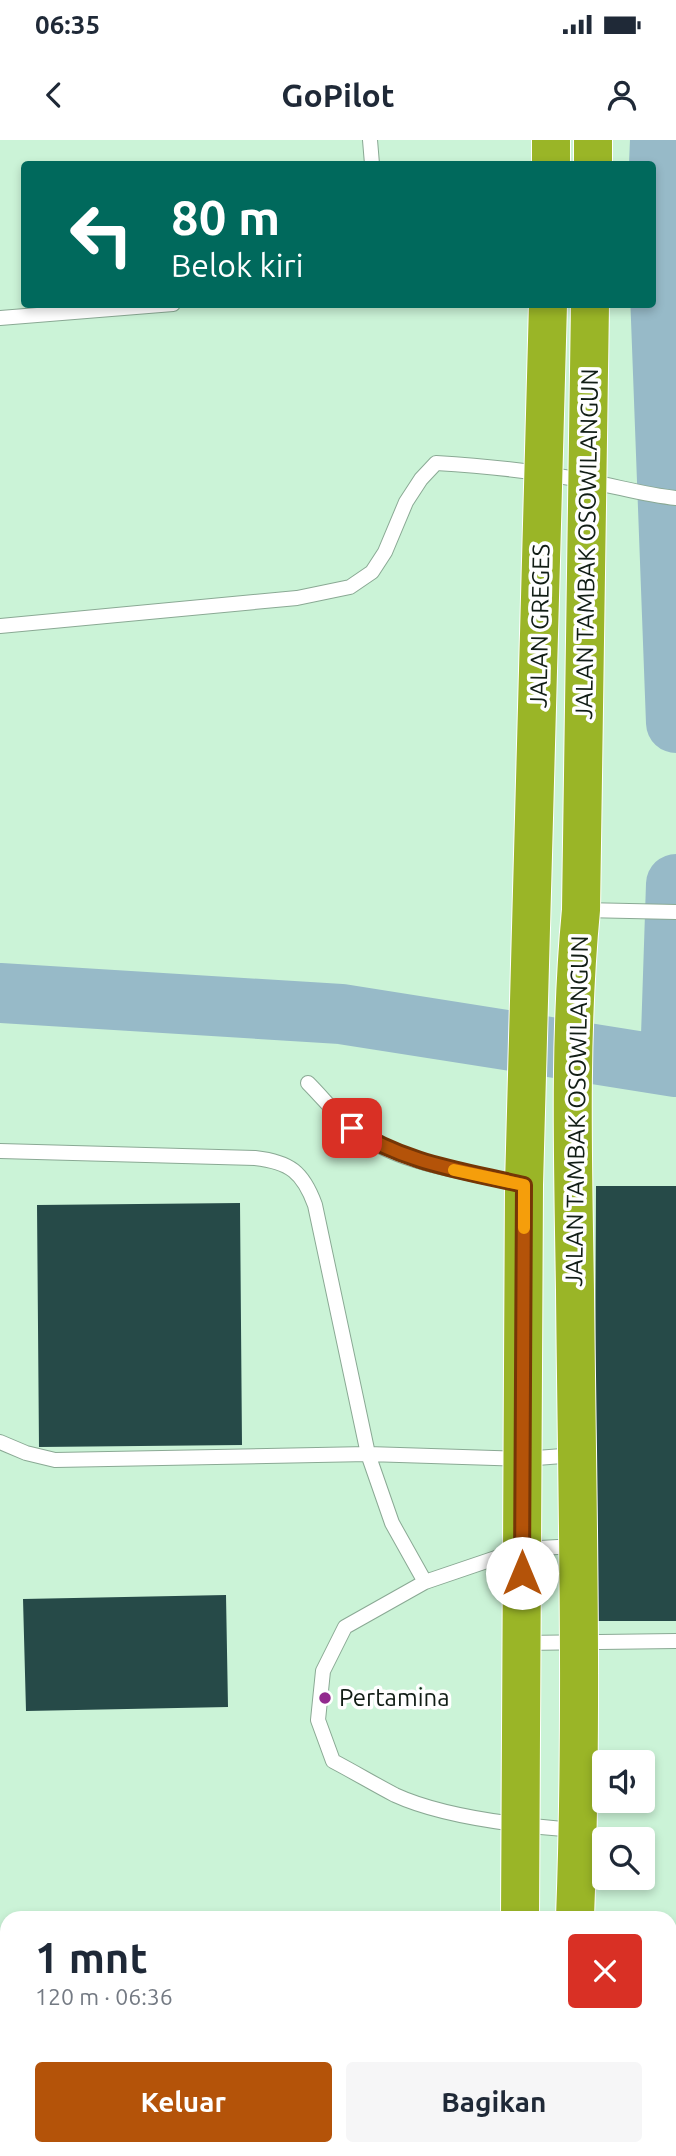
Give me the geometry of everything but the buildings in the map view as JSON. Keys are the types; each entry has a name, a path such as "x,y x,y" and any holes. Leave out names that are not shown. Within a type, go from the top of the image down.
{"highway":[{"path":"551,140 551,161"},
{"path":"593,140 593,161"},
{"name":"JALAN GREGES","path":"520,1911 524,1167 548,308"},
{"name":"JALAN TAMBAK OSOWILANGUN","path":"575,1911 580,1643 576,1546 573,1147 591,922 590,308"}],"lane":[{"path":"370,140 372,161"},
{"path":"0,318 124,308"},
{"path":"0,626 297,598 350,587 372,572 385,552 406,502 421,478 436,463 496,466 589,481 645,495 676,498"},
{"path":"591,922 676,912"},
{"path":"308,1083 352,1128 370,1141 417,1160 524,1167"},
{"path":"0,1151 255,1158 276,1160 290,1167 309,1188 315,1205 368,1454 393,1523 425,1582"},
{"path":"0,1442 26,1453 55,1460 368,1454 524,1459 577,1455"},
{"path":"576,1546 522,1549 425,1582 345,1627 323,1671 318,1720 333,1761 397,1796 456,1813 521,1826 578,1830"},
{"path":"522,1643 676,1641"}],"shaded area":[{"path":"0,140 676,140 676,1911 0,1911"}],"waterway":[{"path":"660,140 657,212 676,723"},
{"path":"670,1066 676,884"},
{"path":"0,993 341,1014 676,1067"}],"slow traffic":[{"path":"454,1170 524,1185 524,1228"}],"place":[{"name":"Pertamina","path":"325,1698"}],"route":[{"path":"352,1128 370,1141 417,1160 524,1185 522,1573"}]}
